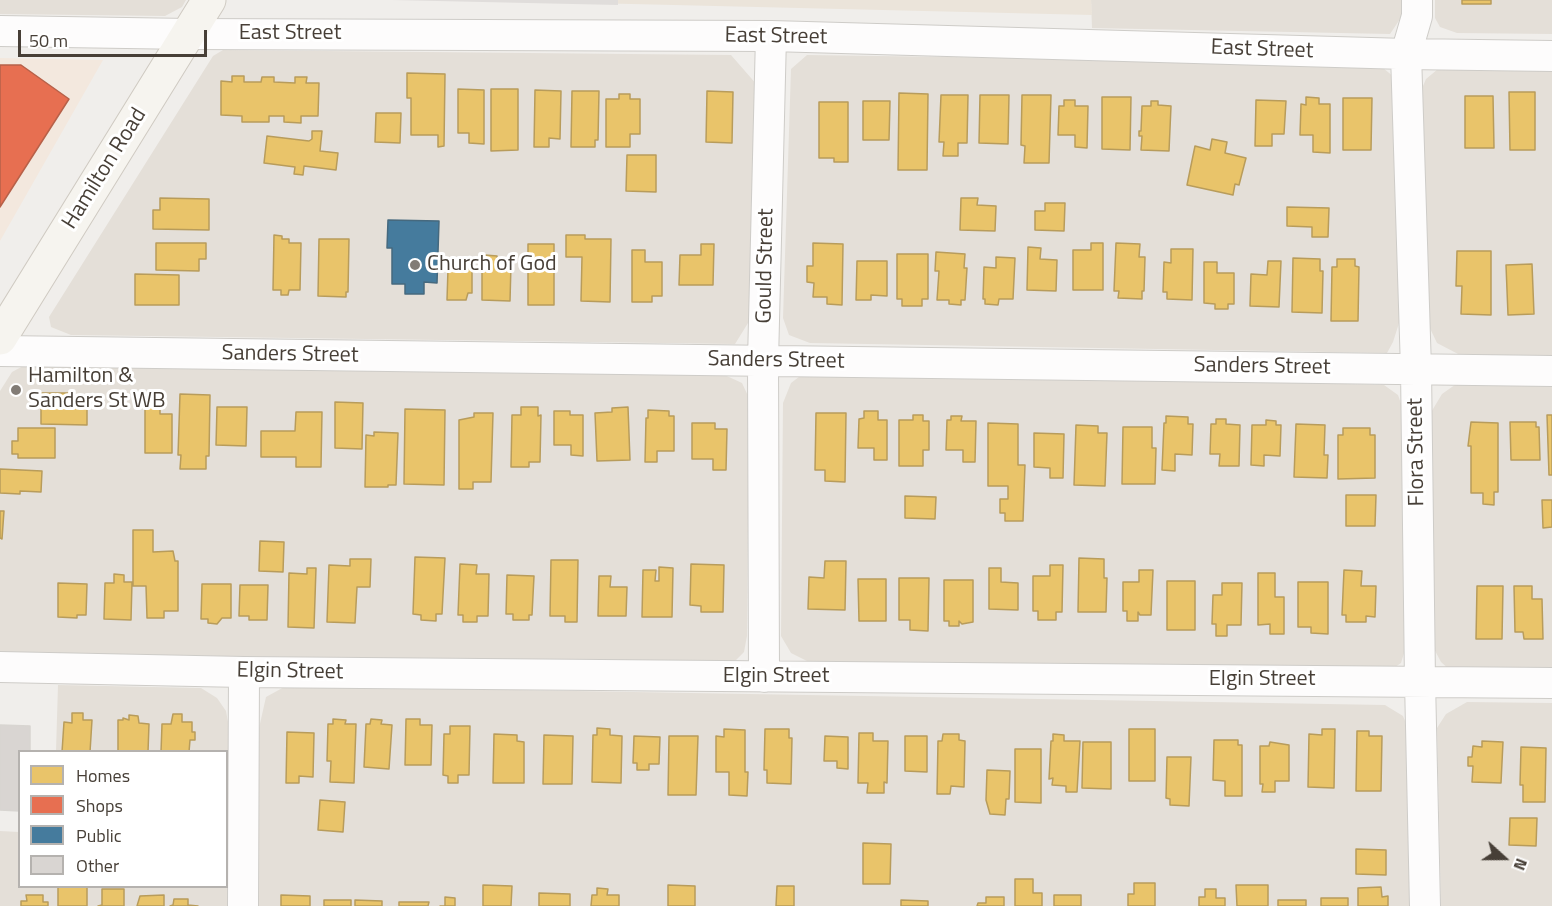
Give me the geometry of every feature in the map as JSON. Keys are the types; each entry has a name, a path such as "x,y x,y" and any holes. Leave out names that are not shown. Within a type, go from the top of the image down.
{"main road":[{"name":"Hamilton Road","path":"0,338 210,0"}],"street":[{"name":"Flora Street","path":"1417,0 1417,16 1406,54 1416,369 1425,906"},
{"name":"East Street","path":"0,30 189,34 771,36 1552,56"},
{"name":"Gould Street","path":"764,677 763,361 771,36"},
{"name":"Sanders Street","path":"0,351 1552,371"},
{"name":"Elgin Street","path":"0,667 244,672 1552,683"},
{"path":"243,906 244,672"}],"shaded area":[{"path":"0,0 186,0 182,7 165,16 0,14"},
{"path":"392,0 618,0 618,5"},
{"path":"464,0 1091,0 1092,15"},
{"path":"1091,0 1405,0 1405,6 1390,34 1092,28"},
{"path":"1435,0 1552,0 1552,34 1457,33 1440,27 1435,18"},
{"path":"223,50 731,55 758,86 753,315 735,344 71,335 51,327 49,317 213,56"},
{"path":"807,55 1377,63 1394,77 1400,320 1393,342 1387,353 810,343 789,335 783,318 791,69"},
{"path":"0,58 103,60 0,241"},
{"path":"1444,64 1552,66 1552,356 1460,355 1437,343 1427,322 1417,100 1426,79"},
{"path":"25,365 716,371 742,383 749,398 747,636 744,652 733,663 0,653 0,391 12,372"},
{"path":"808,370 1384,385 1398,395 1406,418 1409,637 1401,663 1388,672 811,663 791,653 781,636 783,403 791,383"},
{"path":"1459,382 1552,383 1552,677 1453,673 1441,662 1432,645 1430,414 1442,394"},
{"path":"58,685 201,688 217,698 226,711 229,728 229,906 0,906 0,831 18,832 18,888 228,888 228,750 56,750"},
{"path":"286,686 1385,705 1403,716 1411,735 1415,906 254,906 257,737 266,697"},
{"path":"1467,702 1552,703 1552,906 1441,906 1437,728 1446,714"}],"building: Homes":[{"path":"1462,0 1491,0 1491,4 1462,4"},
{"path":"407,73 445,74 444,146 438,147 438,135 411,135 411,98 407,98"},
{"path":"232,76 244,76 244,82 261,82 262,77 274,77 274,82 295,83 295,77 307,77 306,83 319,83 318,116 301,116 301,123 284,122 284,116 269,116 269,122 242,122 242,116 221,115 221,81 232,82"},
{"path":"458,89 484,90 484,144 469,143 469,133 458,133"},
{"path":"491,89 518,89 518,150 491,151"},
{"path":"535,90 561,91 560,139 549,138 549,147 534,147"},
{"path":"572,91 599,91 598,140 595,140 595,147 571,147"},
{"path":"707,91 733,92 732,143 706,142"},
{"path":"1509,92 1535,92 1535,150 1510,150"},
{"path":"899,93 928,94 927,170 898,170"},
{"path":"619,94 630,94 630,99 640,99 640,134 630,134 630,147 606,147 606,99 619,99"},
{"path":"941,95 968,95 967,143 958,143 958,156 943,156 944,142 939,142"},
{"path":"980,95 1009,95 1008,144 979,143"},
{"path":"1022,95 1051,95 1049,163 1024,163 1025,146 1021,145"},
{"path":"1465,96 1493,96 1494,148 1465,148"},
{"path":"1102,97 1131,97 1130,150 1102,149"},
{"path":"1306,97 1319,98 1319,104 1330,104 1330,153 1313,152 1313,135 1300,135 1301,104 1306,105"},
{"path":"1343,98 1372,98 1371,150 1343,150"},
{"path":"1064,100 1075,100 1075,106 1088,106 1087,148 1075,147 1075,135 1058,135 1059,106 1064,106"},
{"path":"1256,100 1286,101 1284,134 1272,134 1272,146 1255,146"},
{"path":"863,101 890,101 889,140 863,140"},
{"path":"1151,101 1158,101 1158,105 1171,106 1169,151 1141,150 1142,136 1139,136 1139,131 1141,131 1142,106 1151,106"},
{"path":"819,102 848,102 848,162 834,162 834,158 819,158"},
{"path":"376,113 401,113 400,143 375,142"},
{"path":"312,131 322,131 320,151 338,153 336,170 304,166 303,175 294,174 295,167 264,163 267,136 309,141 312,139"},
{"path":"1212,139 1227,142 1225,153 1246,158 1239,185 1235,184 1233,195 1187,185 1195,146 1210,150"},
{"path":"627,155 656,155 656,192 626,191"},
{"path":"160,198 209,199 209,230 153,229 153,210 160,210"},
{"path":"961,198 978,198 977,205 996,206 995,231 960,230"},
{"path":"1045,203 1065,203 1064,231 1035,230 1035,211 1045,211"},
{"path":"1287,207 1329,208 1328,237 1312,237 1312,227 1287,226"},
{"path":"274,235 282,236 282,239 289,239 289,243 301,243 300,290 289,290 288,295 281,295 281,290 273,290"},
{"path":"566,235 585,235 585,239 611,239 610,302 581,301 582,257 566,257"},
{"path":"319,239 349,239 346,297 318,296"},
{"path":"156,243 206,243 206,259 199,259 199,271 156,270"},
{"path":"813,243 843,244 842,305 827,304 827,297 813,297 814,283 807,282 807,266 813,266"},
{"path":"1091,243 1103,243 1103,290 1073,290 1073,250 1091,250"},
{"path":"1116,243 1140,244 1139,257 1145,257 1142,299 1118,298 1119,291 1114,291"},
{"path":"528,244 554,244 554,305 528,305"},
{"path":"701,244 714,244 713,285 679,285 680,255 701,255"},
{"path":"1028,247 1041,248 1040,259 1057,260 1056,291 1027,290"},
{"path":"1171,249 1193,249 1192,300 1167,299 1167,292 1163,292 1164,262 1171,263"},
{"path":"632,250 645,250 645,262 662,262 662,296 652,296 652,302 632,302"},
{"path":"1457,251 1491,251 1491,315 1461,314 1462,286 1456,286"},
{"path":"936,252 965,254 964,268 967,268 965,300 961,300 961,305 949,304 949,300 937,300 939,271 935,271"},
{"path":"897,254 928,254 928,299 922,299 922,306 902,306 902,299 897,299"},
{"path":"485,255 497,256 497,264 511,264 510,301 482,300 482,263 485,263"},
{"path":"996,257 1015,258 1013,299 999,299 998,305 985,304 985,299 983,299 984,267 996,268"},
{"path":"1293,258 1320,259 1320,271 1323,271 1322,313 1292,312"},
{"path":"1337,259 1355,259 1355,266 1359,267 1358,321 1331,321 1332,267 1337,267"},
{"path":"857,261 887,261 887,296 871,295 871,300 856,300"},
{"path":"1268,261 1281,261 1279,307 1250,306 1251,274 1267,275"},
{"path":"1204,262 1217,262 1217,273 1234,273 1234,304 1228,304 1228,309 1215,309 1215,304 1204,303"},
{"path":"1532,264 1534,314 1508,315 1506,265"},
{"path":"448,269 472,269 472,293 468,293 466,300 447,300"},
{"path":"135,274 179,275 179,305 135,305"},
{"path":"41,393 72,393 72,400 87,400 87,425 41,424"},
{"path":"180,394 210,395 209,456 206,456 206,469 180,469 181,455 178,455"},
{"path":"335,402 363,403 362,449 335,448"},
{"path":"145,405 160,405 160,414 172,414 172,453 145,453"},
{"path":"217,407 247,407 246,446 216,445"},
{"path":"521,407 538,407 538,416 541,415 540,462 529,462 529,467 511,467 512,415 521,415"},
{"path":"628,407 630,460 597,461 595,413 612,412 612,408"},
{"path":"405,409 445,410 444,485 404,484"},
{"path":"648,410 669,411 669,416 674,416 674,451 657,451 657,462 645,462"},
{"path":"554,411 570,411 570,415 583,415 583,456 571,455 571,445 554,445"},
{"path":"864,411 878,411 878,420 887,420 887,460 874,460 874,448 858,448 859,419 864,418"},
{"path":"296,412 322,412 321,467 296,467 296,457 261,457 261,431 295,431"},
{"path":"474,413 493,413 491,482 473,482 473,489 459,489 459,420 474,417"},
{"path":"816,413 846,413 845,482 825,481 825,470 815,470"},
{"path":"913,415 923,415 923,421 929,421 929,450 923,450 923,466 899,466 899,420 913,420"},
{"path":"1547,415 1552,415 1552,475 1549,475"},
{"path":"951,416 962,416 961,421 976,421 975,462 963,462 963,450 946,450 947,420 951,420"},
{"path":"1166,416 1188,417 1188,424 1193,424 1192,455 1175,454 1175,471 1162,470"},
{"path":"1216,419 1226,419 1226,424 1240,425 1239,466 1219,466 1220,454 1210,454 1211,424 1216,424"},
{"path":"1266,420 1276,421 1276,425 1281,425 1280,456 1264,455 1264,466 1251,465 1252,425 1266,425"},
{"path":"1471,422 1498,423 1498,492 1494,492 1494,505 1483,504 1483,493 1471,493 1471,446 1468,446"},
{"path":"1510,422 1536,422 1536,427 1539,427 1540,460 1511,460"},
{"path":"692,423 715,423 715,429 727,429 726,470 713,470 713,459 692,459"},
{"path":"988,423 1018,424 1018,465 1025,465 1023,521 1005,521 1005,513 1000,513 1000,499 1008,499 1008,486 988,486"},
{"path":"1296,424 1325,425 1324,455 1328,455 1327,478 1294,477"},
{"path":"1076,425 1098,426 1098,433 1107,433 1105,486 1074,485"},
{"path":"1123,427 1152,427 1152,448 1156,448 1155,484 1122,484"},
{"path":"18,428 55,428 55,458 18,458 18,454 12,454 12,441 18,441"},
{"path":"1343,428 1370,428 1370,435 1375,435 1375,478 1338,479 1338,435 1343,435"},
{"path":"374,432 398,433 396,485 365,487 366,435 374,436"},
{"path":"1034,433 1064,434 1063,478 1050,478 1050,468 1034,467"},
{"path":"0,469 42,471 41,492 0,493"},
{"path":"1346,495 1376,495 1375,526 1346,526"},
{"path":"905,496 936,497 935,519 905,518"},
{"path":"1542,500 1552,500 1552,527 1543,528"},
{"path":"0,511 4,511 2,539 0,538"},
{"path":"133,530 153,530 153,552 173,551 175,561 178,561 178,611 164,611 164,618 147,618 146,586 133,586"},
{"path":"260,541 284,542 283,572 259,571"},
{"path":"415,557 445,558 442,614 436,614 436,621 421,620 421,615 413,614"},
{"path":"1079,558 1104,559 1104,578 1107,578 1106,612 1078,612"},
{"path":"350,559 371,559 370,587 357,587 355,623 327,622 329,565 350,566"},
{"path":"551,560 578,560 577,622 565,622 565,616 550,616"},
{"path":"825,561 846,561 845,610 808,609 809,577 824,578"},
{"path":"460,564 477,565 476,574 489,574 488,616 477,616 477,622 463,622 463,615 458,615"},
{"path":"691,564 724,565 723,612 701,612 701,606 690,605"},
{"path":"1050,565 1063,565 1062,612 1056,612 1056,620 1038,620 1038,611 1033,611 1033,576 1050,576"},
{"path":"659,567 673,568 672,617 642,617 643,570 656,570 655,581 659,581"},
{"path":"307,568 316,568 314,628 288,627 289,573 307,574"},
{"path":"989,568 1001,568 1001,582 1018,583 1018,610 989,609"},
{"path":"1139,570 1153,570 1151,615 1140,615 1138,612 1138,621 1127,621 1127,611 1123,611 1123,582 1139,582"},
{"path":"1344,570 1362,571 1361,586 1376,586 1375,617 1366,616 1366,622 1346,622 1346,615 1342,615"},
{"path":"1258,573 1275,573 1275,597 1284,597 1284,634 1270,634 1270,624 1258,625"},
{"path":"114,574 124,575 124,582 132,582 131,620 104,619 105,583 114,583"},
{"path":"507,575 534,576 532,615 529,615 529,620 513,620 513,614 506,614"},
{"path":"599,576 611,576 610,587 627,587 626,616 598,616"},
{"path":"899,578 929,578 928,631 910,630 910,620 899,620"},
{"path":"858,579 886,579 886,621 859,621"},
{"path":"944,580 973,580 973,622 962,624 959,621 959,626 949,626 949,621 944,621"},
{"path":"1167,581 1195,581 1195,630 1167,630"},
{"path":"1298,582 1328,582 1328,634 1311,633 1311,627 1298,627"},
{"path":"58,583 87,584 86,615 77,615 77,618 58,617"},
{"path":"1222,583 1242,583 1241,625 1227,625 1227,636 1216,636 1216,624 1212,624 1213,595 1222,595"},
{"path":"202,584 231,584 231,618 222,618 217,624 208,623 208,619 201,619"},
{"path":"240,585 268,585 267,620 249,620 249,616 239,616"},
{"path":"1477,586 1503,586 1502,639 1476,639"},
{"path":"1514,586 1532,586 1532,599 1542,599 1543,639 1524,639 1523,632 1515,632"},
{"path":"72,713 83,713 83,720 92,720 90,750 62,750 64,722 72,723"},
{"path":"173,714 182,714 182,722 192,722 195,740 190,740 189,750 161,750 162,724 171,724"},
{"path":"129,715 138,716 139,723 149,724 148,750 118,750 118,720 123,720 123,718 129,720"},
{"path":"333,719 346,720 345,724 356,724 354,783 330,782 331,761 327,761 328,724 333,724"},
{"path":"371,719 382,720 381,724 392,725 389,769 364,767 366,724 370,724"},
{"path":"406,719 420,719 420,725 432,725 431,765 405,765"},
{"path":"450,726 470,726 469,775 458,775 458,783 448,783 448,776 443,775 444,734 450,734"},
{"path":"597,728 610,729 610,735 622,736 621,783 592,782 593,735 597,735"},
{"path":"724,729 745,730 747,796 729,795 729,772 716,772 716,736 724,737"},
{"path":"765,729 789,729 789,738 792,738 791,784 767,783 767,770 764,770"},
{"path":"1129,729 1155,729 1155,781 1129,781"},
{"path":"1322,729 1335,729 1334,788 1308,787 1309,734 1322,735"},
{"path":"1357,731 1369,731 1369,736 1382,736 1381,791 1356,791"},
{"path":"287,732 314,733 313,777 299,776 299,783 286,783"},
{"path":"859,733 873,733 873,741 888,741 887,783 884,782 884,793 867,793 868,783 858,783"},
{"path":"494,734 517,735 517,741 524,742 524,783 493,783"},
{"path":"943,734 959,734 959,740 965,741 964,787 951,786 950,794 937,794 938,741 942,741"},
{"path":"1053,734 1064,735 1064,741 1080,741 1077,792 1066,792 1066,786 1052,785 1053,778 1049,779"},
{"path":"544,735 573,736 572,784 543,784"},
{"path":"634,736 660,737 659,764 649,764 649,770 637,770 637,763 633,763"},
{"path":"669,736 698,736 696,795 668,795"},
{"path":"825,736 848,737 848,769 837,768 837,761 824,761"},
{"path":"905,736 927,736 927,772 905,771"},
{"path":"1214,740 1238,740 1238,745 1242,745 1242,796 1225,796 1225,781 1213,780"},
{"path":"1482,741 1503,742 1501,783 1472,782 1473,766 1468,766 1468,757 1472,757 1473,746 1482,747"},
{"path":"1083,742 1111,742 1111,789 1082,788"},
{"path":"1270,742 1289,745 1289,781 1275,781 1275,792 1262,792 1260,746 1269,746"},
{"path":"1521,747 1546,748 1545,802 1523,802 1523,785 1520,785"},
{"path":"1015,749 1041,749 1041,803 1015,802"},
{"path":"1167,757 1191,757 1189,806 1170,805 1170,799 1166,798"},
{"path":"987,770 1010,771 1009,799 1006,799 1005,815 990,814 986,800"},
{"path":"320,800 345,802 343,832 318,830"},
{"path":"1510,818 1537,818 1536,846 1509,845"},
{"path":"863,843 891,844 890,884 863,884"},
{"path":"1356,849 1386,850 1386,875 1356,874"},
{"path":"1015,879 1033,879 1033,893 1042,893 1042,906 1015,906"},
{"path":"1134,883 1155,883 1155,906 1128,906 1128,894 1134,894"},
{"path":"483,885 512,886 511,906 483,906"},
{"path":"668,885 695,886 695,906 668,906"},
{"path":"1236,885 1268,885 1268,906 1237,906"},
{"path":"777,886 794,886 794,906 776,906"},
{"path":"1381,887 1382,897 1388,896 1388,906 1358,906 1358,888"},
{"path":"58,888 87,888 87,906 58,906"},
{"path":"597,888 608,889 607,895 619,895 619,906 591,906 592,895 597,895"},
{"path":"102,889 124,889 124,906 98,906 102,905"},
{"path":"1205,889 1216,889 1216,898 1225,898 1225,906 1199,906 1199,897 1205,897"},
{"path":"539,893 570,894 570,906 539,906"},
{"path":"26,895 43,895 43,902 48,902 48,906 21,906 21,901 27,901"},
{"path":"164,895 164,906 137,906 140,896"},
{"path":"281,895 310,896 310,906 281,906"},
{"path":"1054,895 1081,895 1081,906 1054,906"},
{"path":"445,897 455,898 455,906 445,906"},
{"path":"986,897 1004,897 1004,906 977,906 978,903 986,903"},
{"path":"1321,898 1348,898 1348,906 1321,906"},
{"path":"174,899 188,899 188,905 198,906 170,906 173,905"},
{"path":"324,900 351,900 351,906 324,906"},
{"path":"355,900 382,901 382,906 355,906"},
{"path":"901,900 928,901 928,906 901,906"},
{"path":"1278,900 1306,900 1306,906 1278,906"},
{"path":"399,902 429,902 428,906 399,906"}],"building: Shops":[{"path":"0,65 21,65 69,99 0,207"}],"building: Public":[{"name":"Church of God","path":"388,220 439,221 437,283 424,282 424,294 405,294 405,284 392,284 392,248 387,248"}],"building: Other":[{"path":"0,725 30,726 30,750 18,750 18,811 0,810"}],"place":[{"name":"Church of God","path":"415,265"},
{"name":"Hamilton & Sanders St WB","path":"16,390"}]}
